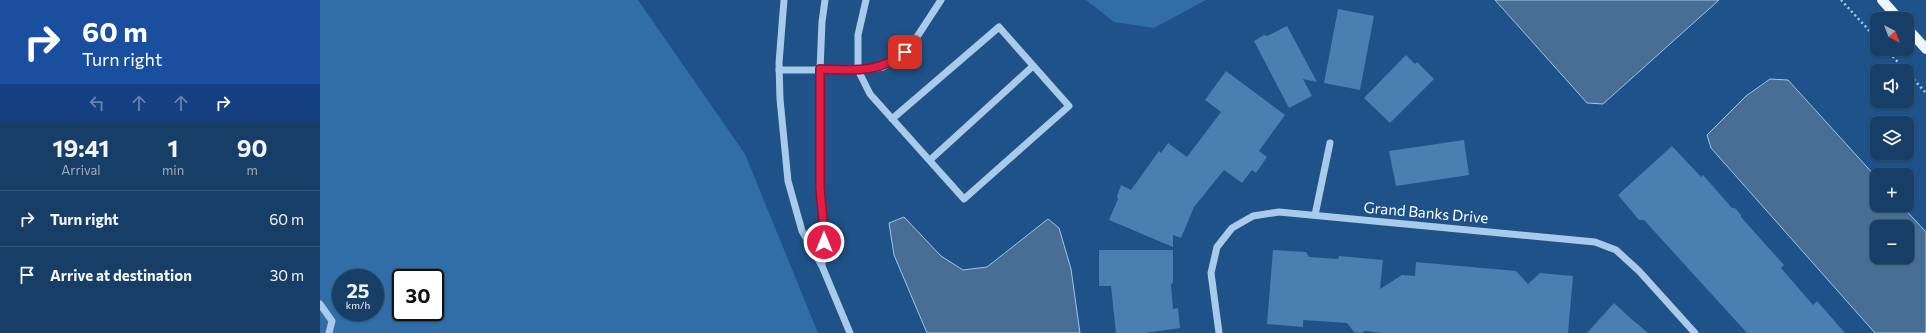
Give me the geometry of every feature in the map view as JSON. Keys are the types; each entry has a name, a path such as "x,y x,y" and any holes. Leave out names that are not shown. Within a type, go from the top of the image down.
{"main road":[{"path":"1882,0 1893,12"},
{"path":"1914,36 1926,49"}],"street":[{"path":"784,0 779,70 780,99 788,181 802,231 822,266 850,333"},
{"path":"822,266 824,231 820,188 820,69 822,22 825,0"},
{"path":"866,0 858,35 858,70 870,94 892,119 930,160 964,199 1069,106 999,27 892,119"},
{"path":"779,70 858,70 883,67 898,58 911,46 941,0"},
{"path":"930,160 1033,66"},
{"path":"1315,215 1330,143"},
{"name":"Grand Banks Drive","path":"1219,333 1211,273 1217,247 1232,228 1253,216 1279,212 1595,242 1616,250 1639,270 1695,333"},
{"path":"320,304 332,321 329,333"}],"path":[{"path":"1841,0 1870,31"},
{"path":"1892,56 1900,64"},
{"path":"1914,80 1926,93"}],"shaded area":[{"path":"320,0 638,0 745,154 818,333 320,333"},
{"path":"1086,0 1206,0 1154,28 1114,22"},
{"path":"1495,0 1719,0 1603,104 1587,103"},
{"path":"1770,79 1788,80 1870,170 1870,212 1907,212 1926,232 1926,333 1875,333 1711,148 1707,135 1746,96"},
{"path":"904,217 941,256 963,270 987,267 1048,219 1059,228 1071,269 1080,333 927,333 894,255 889,223"}],"building":[{"path":"1338,9 1374,16 1360,90 1324,83"},
{"path":"1287,26 1317,82 1303,79 1312,96 1289,108 1254,41 1264,35 1267,36"},
{"path":"1406,55 1415,64 1417,62 1434,79 1390,123 1364,98"},
{"path":"1226,71 1285,115 1259,151 1267,157 1256,173 1252,170 1242,183 1224,170 1194,207 1181,238 1173,235 1173,247 1109,220 1118,199 1117,196 1121,185 1131,190 1159,151 1161,153 1168,143 1187,157 1221,112 1205,100"},
{"path":"1464,140 1469,175 1396,186 1389,151"},
{"path":"1672,146 1701,177 1703,175 1732,208 1735,208 1741,217 1784,265 1781,268 1813,305 1817,301 1845,333 1747,333 1644,220 1639,220 1618,195"},
{"path":"1099,250 1173,250 1173,282 1171,285 1173,309 1178,308 1180,328 1144,333 1116,333 1111,286 1099,286"},
{"path":"1273,250 1306,252 1309,257 1338,259 1339,256 1383,260 1380,289 1402,275 1415,276 1416,262 1516,271 1528,284 1540,273 1573,276 1568,333 1384,333 1365,331 1361,333 1354,332 1347,323 1303,320 1303,327 1267,324"},
{"path":"1614,303 1628,316 1648,333 1587,333"}],"route":[{"path":"824,242 820,188 820,69 865,70 883,67 905,52"}]}
